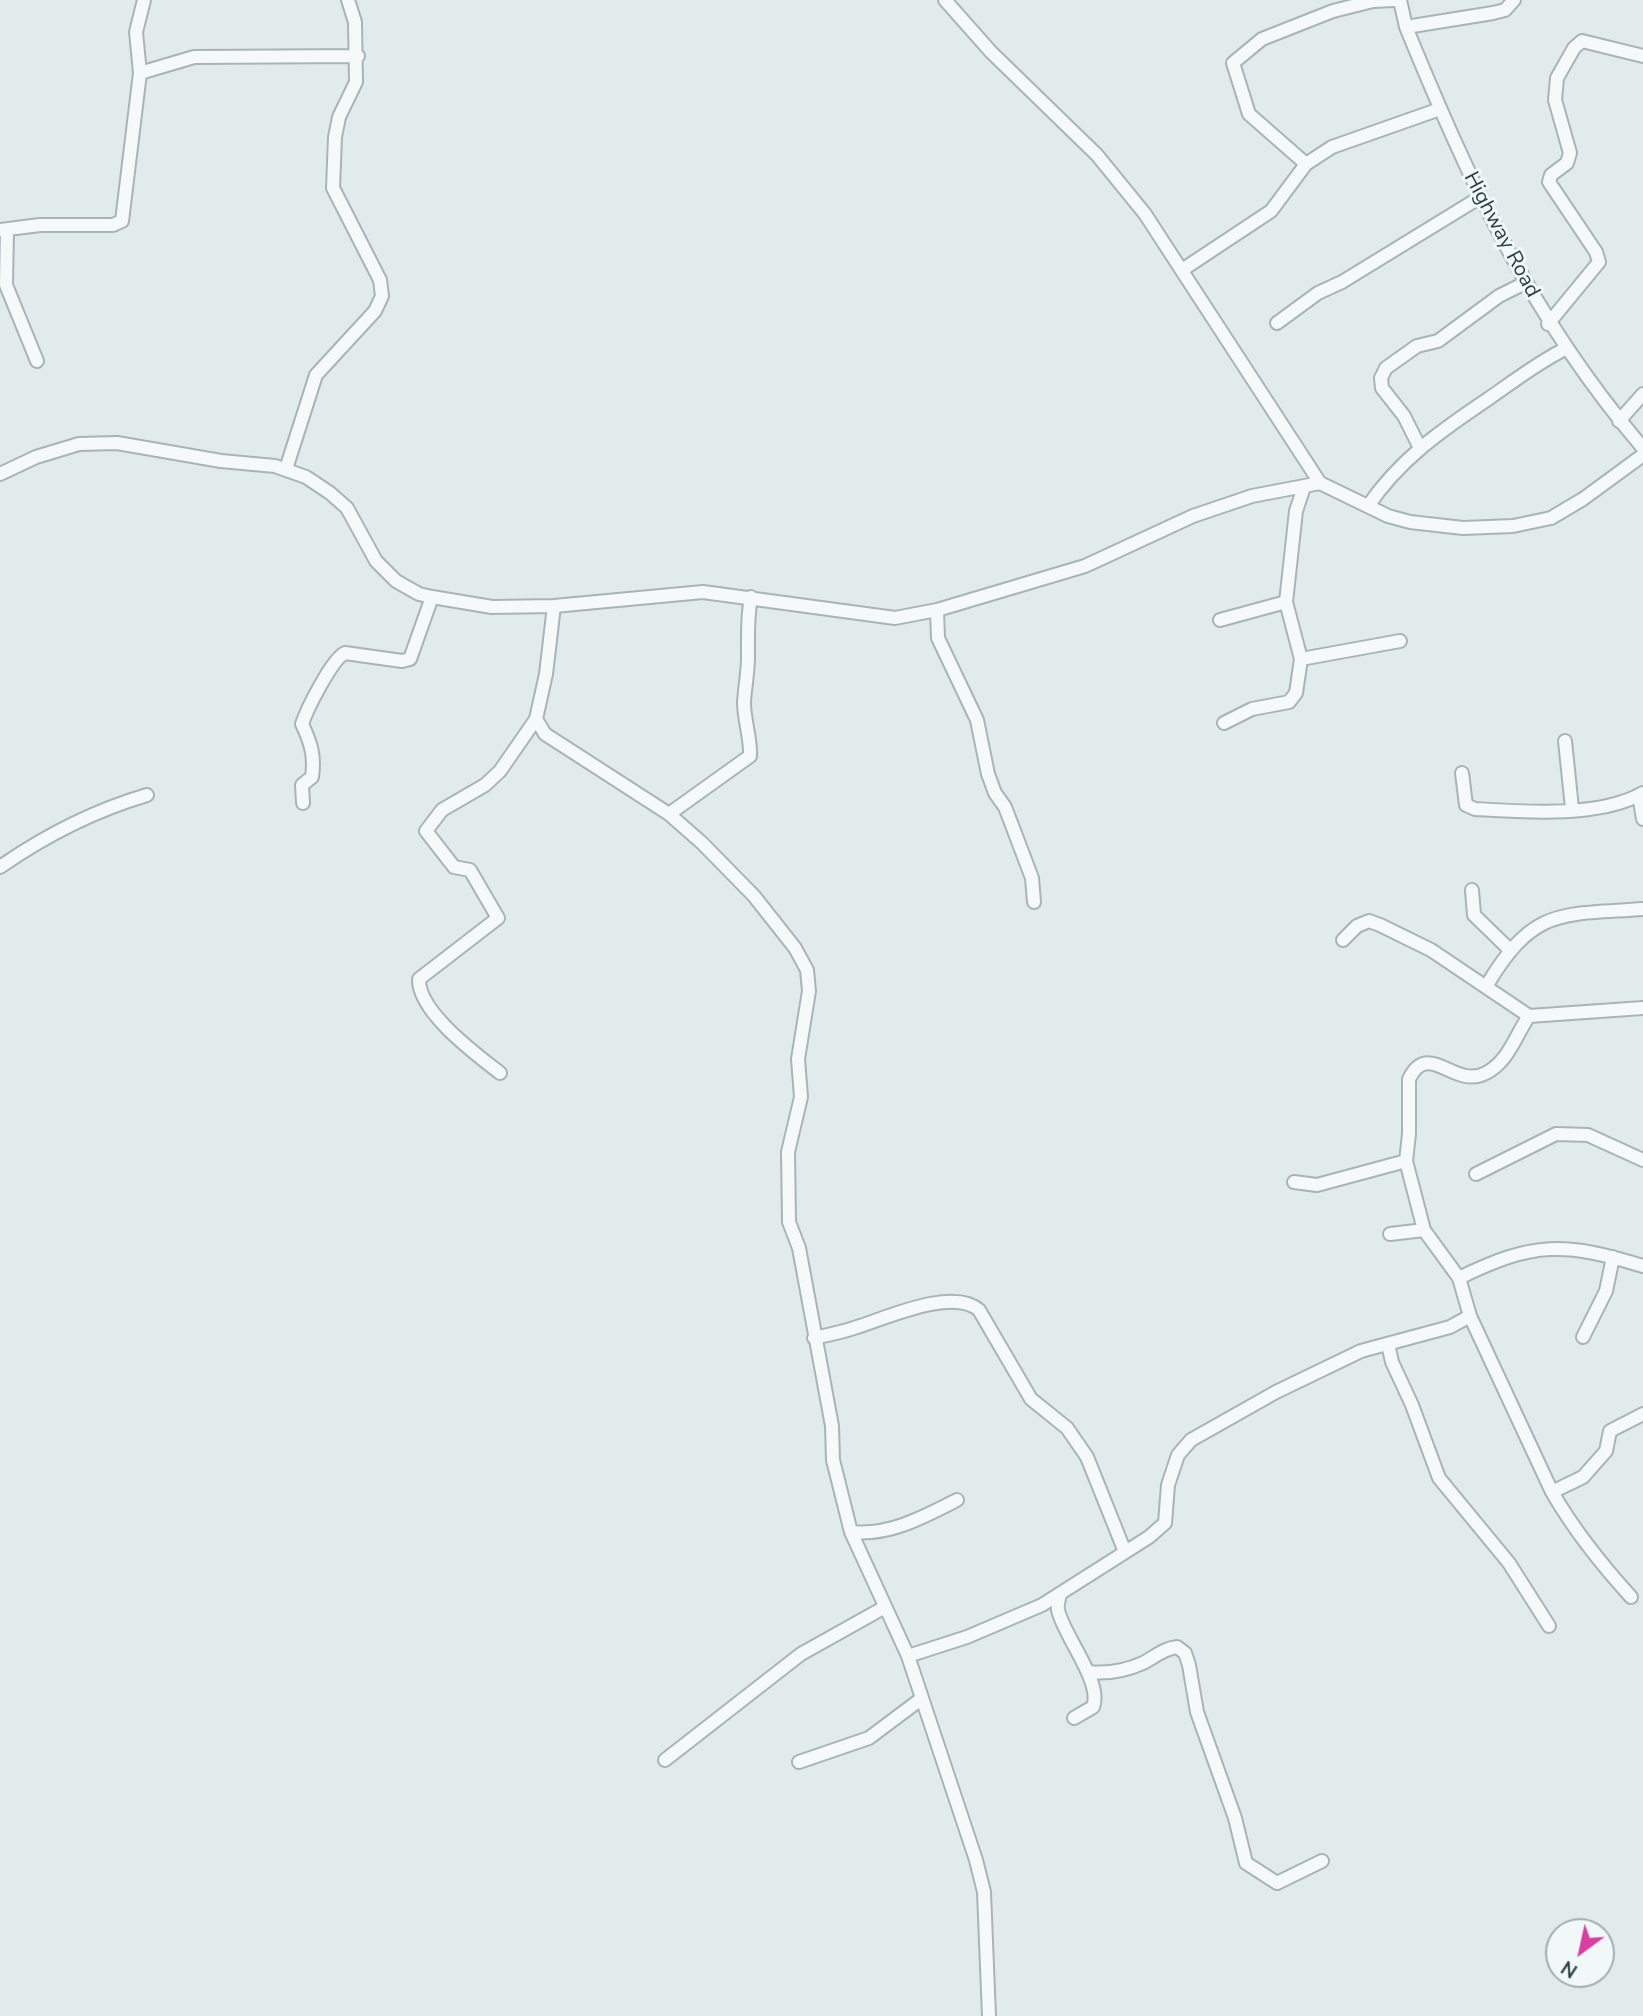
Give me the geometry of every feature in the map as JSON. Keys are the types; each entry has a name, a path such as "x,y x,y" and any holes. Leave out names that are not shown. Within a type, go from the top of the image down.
{"street":[{"path":"37,361 6,285 3,230 40,225 113,225 122,221 140,73 136,32 144,0"},
{"path":"286,470 316,375 375,311 382,296 380,280 333,188 335,136 339,117 356,82 358,56 355,22 348,0"},
{"path":"946,0 991,52 1097,155 1145,214 1320,483 1388,516 1434,525 1513,526 1551,518 1583,499 1643,455"},
{"path":"1306,164 1262,129 1249,114 1233,63 1262,38 1333,11 1373,1 1394,0"},
{"name":"Highway Road","path":"1400,0 1406,27 1479,198 1525,283 1565,349 1619,421 1643,448"},
{"path":"1406,27 1493,13 1505,10 1514,0"},
{"path":"1548,324 1599,262 1596,252 1549,182 1551,175 1567,163 1570,153 1555,100 1557,78 1577,43 1615,48 1643,56"},
{"path":"140,73 194,57 358,56"},
{"path":"1182,270 1271,211 1306,164 1332,147 1440,108"},
{"path":"1277,323 1318,293 1342,282 1479,198"},
{"path":"1419,446 1404,416 1382,388 1381,378 1386,368 1417,346 1438,341 1499,296 1525,283"},
{"path":"1368,506 1380,488 1419,446 1535,364 1565,349"},
{"path":"1619,421 1643,394"},
{"path":"0,474 36,457 79,444 117,443 286,470 306,477 347,508 376,561 396,581 419,594 492,607 554,606 703,592 895,618 937,610 1085,566 1193,516 1240,500 1320,483"},
{"path":"1224,723 1252,709 1289,702 1297,693 1301,659 1286,602 1296,511 1304,487"},
{"path":"303,803 302,785 312,777 313,746 302,724 329,668 336,657 345,653 402,661 410,659 432,597"},
{"path":"669,814 750,756 751,742 744,702 748,656 746,623 751,597"},
{"path":"1220,620 1286,602"},
{"path":"500,1073 461,1042 425,999 418,986 419,979 430,967 498,918 470,870 454,867 426,831 442,810 485,785 500,771 536,719 547,674 554,606"},
{"path":"937,610 937,638 977,720 988,774 995,793 1005,807 1031,878 1034,902"},
{"path":"1301,659 1400,641"},
{"path":"536,719 545,734 566,751 669,814 754,896 795,948 807,970 809,991 798,1059 801,1097 788,1152 789,1222 799,1248 832,1426 833,1460 851,1532 908,1656 920,1699 943,1754 984,1892 989,2016"},
{"path":"1565,741 1572,808"},
{"path":"1462,773 1466,805 1475,809 1546,813 1572,808 1604,808 1641,794 1643,819"},
{"path":"0,867 32,845 100,809 147,795"},
{"path":"1472,890 1474,915 1510,950"},
{"path":"1487,985 1510,950 1543,921 1570,915 1643,909"},
{"path":"1343,940 1357,926 1369,921 1431,950 1487,985 1529,1016 1643,1008"},
{"path":"1529,1016 1508,1054 1484,1074 1472,1077 1459,1075 1429,1062 1420,1063 1409,1079 1406,1161 1424,1230 1460,1278 1470,1316 1552,1492 1597,1558 1631,1597"},
{"path":"1476,1174 1556,1135 1588,1135 1643,1160"},
{"path":"1294,1182 1317,1185 1406,1161"},
{"path":"1390,1234 1424,1230"},
{"path":"1460,1278 1500,1258 1561,1247 1643,1266"},
{"path":"1583,1337 1606,1291 1613,1257"},
{"path":"814,1338 857,1327 908,1308 972,1304 979,1310 1031,1399 1067,1428 1087,1457 1125,1552"},
{"path":"908,1656 967,1637 1042,1605 1165,1523 1168,1485 1178,1455 1191,1440 1286,1387 1361,1351 1450,1327 1470,1316"},
{"path":"1388,1344 1392,1362 1412,1405 1439,1478 1509,1563 1549,1626"},
{"path":"1552,1492 1583,1477 1606,1451 1610,1431 1643,1414"},
{"path":"851,1532 883,1531 925,1516 957,1500"},
{"path":"1060,1594 1057,1609 1088,1672 1095,1702 1093,1707 1074,1718"},
{"path":"1042,1605 1057,1609"},
{"path":"665,1760 802,1654 885,1607"},
{"path":"1088,1672 1103,1674 1124,1670 1145,1662 1165,1649 1177,1647 1185,1653 1194,1679 1197,1712 1240,1833 1246,1863 1277,1883 1322,1861"},
{"path":"799,1762 869,1738 920,1699"}]}
